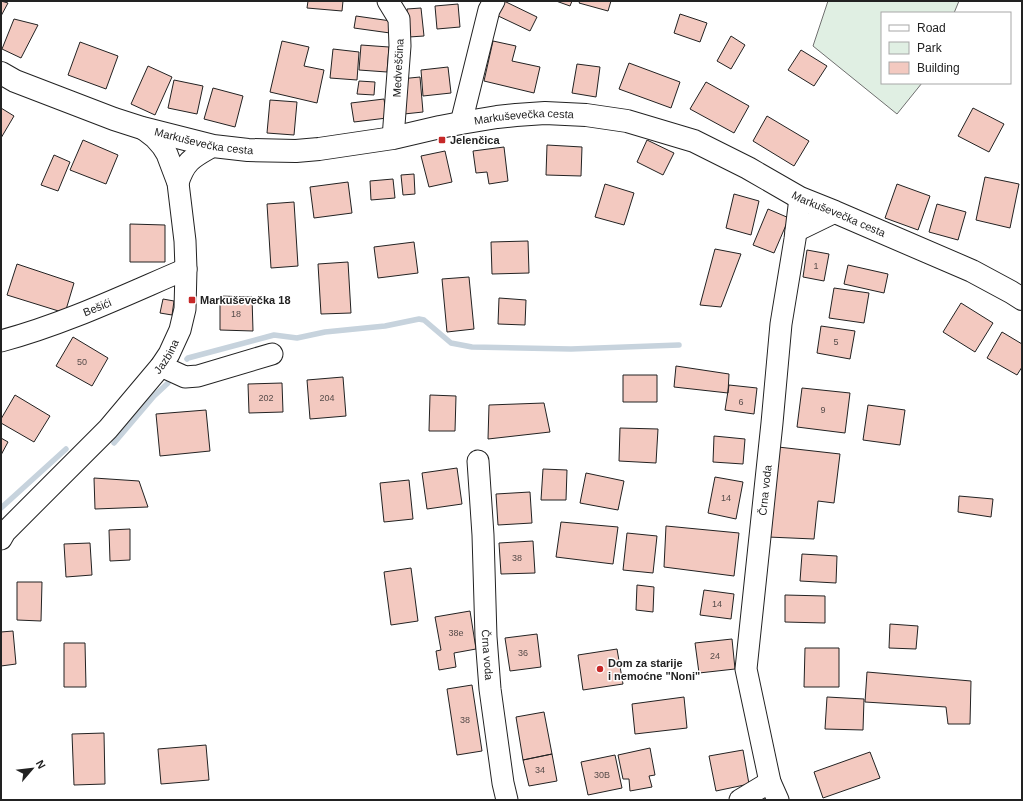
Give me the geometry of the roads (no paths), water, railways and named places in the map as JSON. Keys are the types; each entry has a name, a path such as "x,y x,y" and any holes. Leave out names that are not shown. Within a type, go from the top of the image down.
{"main road":[{"name":"Markuševečka cesta","path":"1,74 15,81 92,111 142,128 213,146 248,150 296,151 319,149 393,138 440,127 497,117 545,113 586,115 627,121 694,141 748,168 800,198 972,272 1022,299"}],"street":[{"name":"Medveščina","path":"388,1 399,19 400,32 393,138"},
{"path":"461,123 489,10 494,1"},
{"name":"Jazbina","path":"1,539 5,532 108,429 161,366 169,354 180,330 184,309 186,269 185,241 178,182 168,154 155,138 142,128"},
{"path":"178,182 181,172 187,163 213,146"},
{"name":"Črna voda","path":"740,800 774,791 746,669 772,428 781,324 800,198"},
{"path":"796,231 835,212"},
{"name":"Bešići","path":"3,343 54,325 186,269"},
{"path":"161,366 186,377 198,376 272,354"},
{"name":"Črna voda","path":"478,461 483,535 486,637 490,689 503,783 508,800"}],"waterway":[{"path":"187,359 274,335 297,338 325,332 385,326 419,319 424,320 451,343 472,347 571,349 679,345"},
{"path":"114,443 154,396 168,383"},
{"path":"1,508 66,449"}],"place":[{"name":"Jelenčica","path":"442,140"},
{"name":"Markuševečka 18","path":"192,300"},
{"name":"Dom za starije i nemoćne \"Noni\"","path":"600,669"}]}
